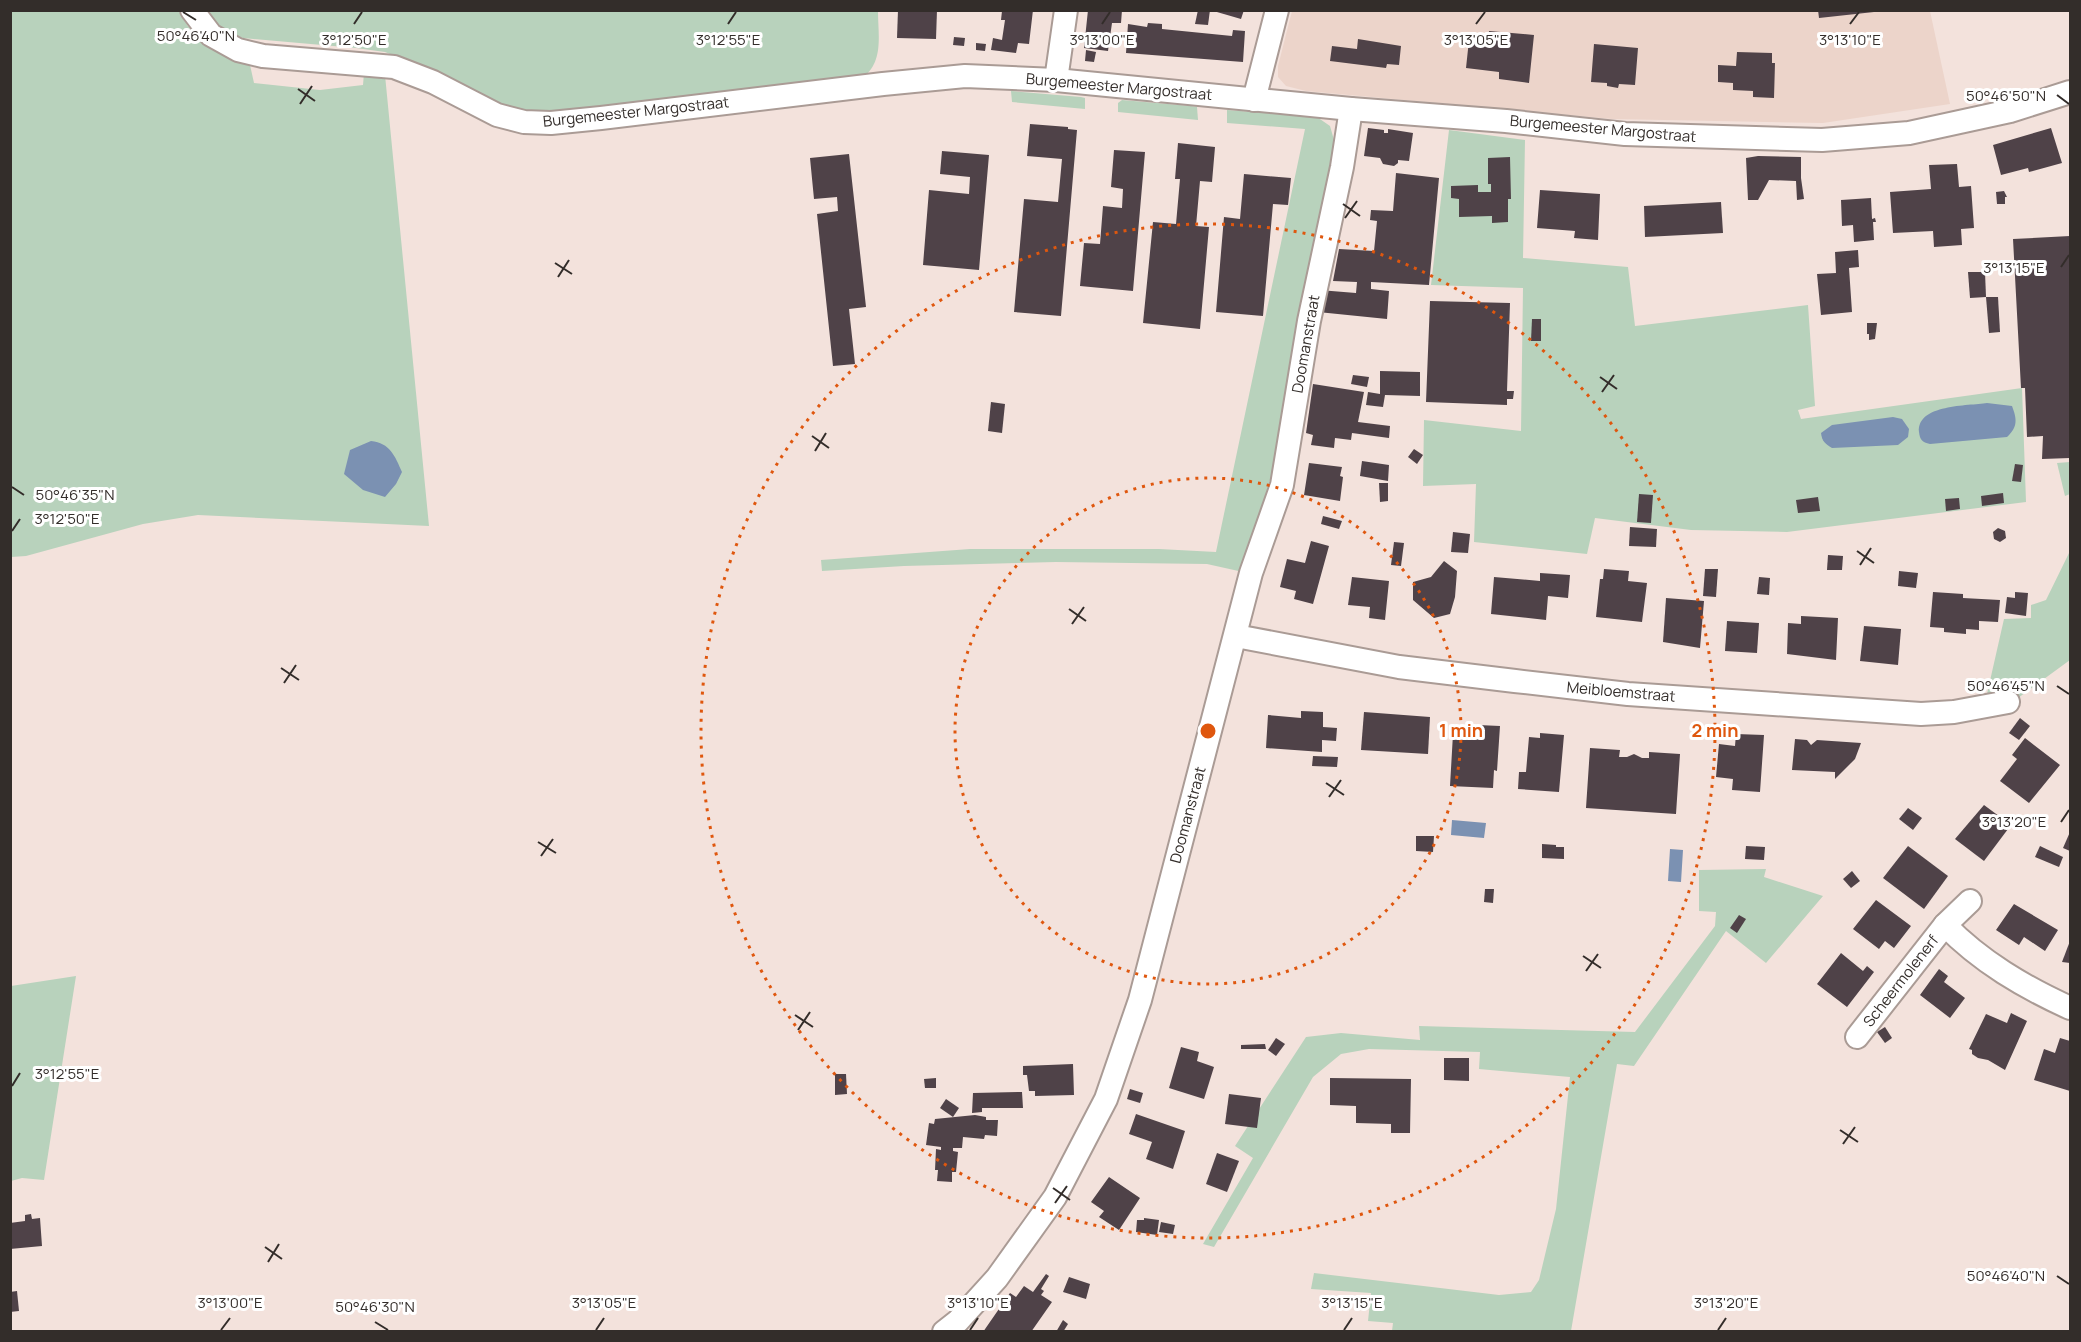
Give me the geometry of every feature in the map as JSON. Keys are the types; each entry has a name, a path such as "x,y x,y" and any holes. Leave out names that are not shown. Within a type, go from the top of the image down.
{"street":[{"name":"Burgemeester Margostraat","path":"192,10 211,35 238,50 262,56 394,67 432,82 497,115 524,122 551,123 601,118 965,76 1056,80 1625,134 1822,140 1909,133 2010,111 2070,92"},
{"path":"1056,80 1066,10"},
{"path":"1254,100 1277,10"},
{"name":"Doomanstraat","path":"944,1332 958,1321 997,1278 1054,1197 1106,1099 1123,1055 1140,1000 1251,573 1281,485 1309,321 1342,167 1351,109"},
{"name":"Meibloemstraat","path":"1236,636 1399,667 1628,694 1921,714 1954,712 2008,702"},
{"name":"Scheermolenerf","path":"1857,1037 1945,925 1971,900"},
{"name":"Scheermolenerf","path":"1945,925 1966,946 2021,985 2070,1008"}],"shaded area":[{"path":"1292,11 1930,11 1950,104 1823,123 1612,119 1306,91 1286,86 1278,77 1278,66"}],"green space":[{"path":"10,11 180,11 191,30 199,38 219,51 250,65 254,83 320,90 363,85 364,73 385,75 429,526 198,515 143,524 26,556 11,557"},
{"path":"204,11 878,11 879,38 874,64 863,77 559,116 500,106 431,71 385,52 243,38 206,18"},
{"path":"1011,91 1081,97 1085,98 1085,109 1012,102"},
{"path":"1122,100 1197,107 1198,120 1118,112 1118,103"},
{"path":"1227,110 1317,117 1330,126 1334,140 1335,160 1272,473 1243,572 1207,564 1056,562 904,566 822,571 821,560 970,549 1159,549 1216,552 1305,129 1227,123"},
{"path":"1449,130 1525,140 1523,258 1628,267 1635,326 1808,305 1815,406 1798,410 1801,419 2022,388 2026,502 1787,532 1691,530 1595,518 1587,554 1474,542 1476,484 1423,486 1424,420 1521,431 1523,288 1431,285"},
{"path":"2070,462 2070,494 2065,496 2057,463"},
{"path":"2070,551 2070,660 2018,698 2005,691 1987,694 2004,619 2031,618 2031,605 2046,600"},
{"path":"1766,869 1764,877 1823,896 1766,963 1726,931 1634,1066 1617,1064 1571,1331 1392,1331 1393,1323 1368,1321 1371,1293 1311,1289 1314,1273 1499,1295 1531,1292 1539,1280 1556,1209 1570,1077 1479,1069 1480,1052 1369,1049 1341,1054 1313,1077 1214,1247 1203,1244 1253,1158 1235,1146 1306,1037 1341,1033 1420,1040 1419,1026 1635,1032 1715,926 1716,912 1699,911 1699,870"},
{"path":"76,976 44,1180 22,1178 11,1181 11,986"}],"water":[{"path":"1987,403 2012,406 2015,423 2007,437 1930,444 1921,439 1919,432 1921,423 1926,416 1935,411"},
{"path":"1893,417 1902,419 1909,429 1908,437 1898,445 1832,448 1824,442 1821,436 1821,433 1832,425"},
{"path":"371,441 387,447 402,472 385,497 363,490 344,474 350,450"},
{"path":"1452,820 1486,823 1484,838 1451,835"},
{"path":"1670,849 1683,850 1681,882 1668,881"}],"building":[{"path":"898,10 937,10 936,39 897,38"},
{"path":"1033,10 1029,44 1018,43 1016,53 991,50 993,38 1002,40 1005,20 1001,20 1002,11"},
{"path":"1088,10 1122,10 1121,23 1112,23 1108,51 1084,48"},
{"path":"1198,10 1210,10 1208,25 1195,24"},
{"path":"1210,10 1244,10 1241,19"},
{"path":"1818,10 1874,10 1874,12 1819,18"},
{"path":"1148,23 1162,24 1162,29 1232,36 1233,30 1245,31 1243,62 1126,53 1128,24 1147,27"},
{"path":"1489,31 1534,35 1529,83 1499,79 1499,72 1466,68 1469,40 1488,42"},
{"path":"954,37 965,38 964,46 953,45"},
{"path":"1358,39 1401,46 1399,65 1387,64 1386,68 1330,61 1332,46 1357,49"},
{"path":"976,43 986,44 985,51 976,50"},
{"path":"1594,44 1638,48 1635,85 1619,84 1618,88 1607,86 1607,83 1591,82"},
{"path":"1086,50 1096,52 1094,62 1085,61"},
{"path":"1737,52 1772,53 1772,63 1775,63 1774,98 1753,97 1753,91 1733,90 1733,83 1718,82 1718,65 1736,66"},
{"path":"1030,124 1068,127 1068,129 1077,130 1061,316 1014,312 1024,199 1058,202 1062,159 1027,156"},
{"path":"1368,128 1384,130 1384,133 1388,133 1388,129 1413,133 1409,161 1398,160 1394,166 1383,164 1380,158 1364,156"},
{"path":"2051,128 2062,163 2029,172 2028,168 2001,175 1993,145"},
{"path":"1178,143 1215,147 1212,182 1200,181 1196,226 1209,227 1200,329 1143,323 1153,222 1176,224 1180,179 1175,179"},
{"path":"1114,150 1145,152 1133,291 1080,286 1084,243 1100,244 1103,206 1122,208 1123,189 1111,187"},
{"path":"942,151 989,155 979,270 923,265 929,190 969,194 970,177 940,174"},
{"path":"849,154 866,307 849,309 855,364 833,366 817,214 838,211 837,197 814,199 810,158"},
{"path":"1510,157 1511,199 1508,199 1508,222 1492,223 1492,216 1459,217 1459,199 1451,198 1451,186 1478,185 1478,192 1491,192 1491,184 1488,184 1488,158"},
{"path":"1801,157 1804,199 1797,200 1796,181 1769,180 1758,200 1748,200 1746,158"},
{"path":"1957,164 1959,187 1971,186 1974,228 1961,229 1962,245 1934,247 1933,231 1893,233 1890,192 1931,189 1929,165"},
{"path":"1396,173 1439,178 1429,285 1371,282 1371,289 1389,291 1387,319 1318,312 1319,290 1356,293 1357,282 1333,281 1339,249 1374,251 1377,221 1370,220 1371,210 1393,211"},
{"path":"1244,174 1291,178 1288,205 1273,204 1263,316 1216,312 1224,217 1240,219"},
{"path":"1540,190 1600,194 1598,240 1574,238 1575,231 1537,228"},
{"path":"2004,191 2007,197 2005,197 2005,204 1997,204 1996,192"},
{"path":"1871,198 1872,219 1875,218 1876,222 1873,222 1874,240 1854,242 1853,225 1842,226 1841,200"},
{"path":"1721,202 1723,233 1645,237 1644,206"},
{"path":"2070,236 2070,458 2042,459 2043,436 2027,437 2025,388 2021,388 2013,239"},
{"path":"1858,250 1859,267 1849,268 1852,312 1821,315 1817,274 1836,273 1835,252"},
{"path":"1968,272 1985,272 1986,297 1970,298"},
{"path":"1986,297 1998,297 2000,332 1989,333"},
{"path":"1430,301 1510,303 1507,391 1514,391 1513,399 1507,399 1507,405 1426,402"},
{"path":"1532,319 1541,319 1541,341 1531,341"},
{"path":"1867,323 1877,323 1875,339 1869,340"},
{"path":"1380,371 1420,372 1420,396 1385,395 1383,407 1366,405 1368,392 1380,394"},
{"path":"1353,375 1369,377 1367,387 1351,384"},
{"path":"1313,384 1364,392 1358,422 1390,426 1389,438 1352,433 1351,440 1335,438 1334,448 1311,445 1313,435 1306,433"},
{"path":"991,402 1005,404 1002,433 988,431"},
{"path":"1414,449 1423,455 1417,464 1408,457"},
{"path":"1362,461 1389,465 1388,481 1360,476"},
{"path":"1309,463 1342,467 1340,501 1304,495"},
{"path":"2015,464 2023,465 2021,482 2012,481"},
{"path":"1379,483 1388,483 1388,501 1380,502"},
{"path":"2003,493 2004,503 1982,506 1981,496"},
{"path":"1639,494 1653,495 1651,523 1637,522"},
{"path":"1818,497 1820,511 1798,513 1796,500"},
{"path":"1959,498 1960,509 1946,511 1945,499"},
{"path":"1323,516 1342,521 1339,529 1321,524"},
{"path":"1630,527 1657,529 1656,547 1629,546"},
{"path":"1998,528 2005,531 2006,538 2000,542 1994,539 1993,532"},
{"path":"1453,532 1470,534 1468,553 1451,552"},
{"path":"1311,541 1329,546 1313,604 1294,599 1296,591 1280,587 1287,559 1305,563"},
{"path":"1394,542 1404,543 1401,566 1391,565"},
{"path":"1828,555 1843,556 1842,570 1827,570"},
{"path":"1444,561 1457,571 1455,597 1450,614 1434,618 1413,600 1413,582 1431,577"},
{"path":"1604,569 1629,571 1628,581 1647,583 1642,622 1596,617 1600,579 1603,579"},
{"path":"1705,569 1718,569 1716,597 1703,596"},
{"path":"1899,571 1918,573 1916,588 1898,586"},
{"path":"1540,573 1570,575 1568,598 1548,596 1546,620 1491,614 1494,577 1540,581"},
{"path":"1352,577 1389,581 1385,620 1369,618 1370,607 1348,605"},
{"path":"1759,577 1770,578 1769,595 1757,594"},
{"path":"1933,592 1963,594 1963,598 2000,600 1998,622 1979,621 1979,630 1966,629 1966,634 1944,632 1944,628 1930,627"},
{"path":"2015,592 2028,593 2026,616 2005,613 2007,597 2015,598"},
{"path":"1666,598 1704,601 1700,648 1663,642"},
{"path":"1801,616 1838,618 1836,660 1787,654 1788,623 1801,624"},
{"path":"1727,621 1759,623 1757,653 1725,651"},
{"path":"1864,626 1901,629 1898,665 1860,661"},
{"path":"1301,711 1323,712 1323,727 1337,728 1336,741 1322,740 1322,752 1266,748 1268,715 1301,718"},
{"path":"1364,712 1430,717 1428,754 1361,750"},
{"path":"2020,718 2030,726 2019,740 2009,733"},
{"path":"1478,725 1500,726 1497,771 1494,770 1493,788 1450,786 1453,734 1477,736"},
{"path":"1540,733 1564,735 1559,792 1518,789 1519,772 1526,772 1529,737 1540,738"},
{"path":"1736,734 1764,735 1760,792 1732,790 1733,779 1716,777 1719,744 1735,746"},
{"path":"2025,738 2060,765 2029,803 2000,781 2017,759 2012,755"},
{"path":"1795,739 1807,740 1811,745 1817,740 1861,743 1855,759 1835,779 1835,772 1792,770"},
{"path":"1590,748 1620,750 1619,757 1634,754 1642,758 1649,758 1649,752 1680,754 1676,814 1586,808"},
{"path":"1313,756 1338,757 1337,767 1312,766"},
{"path":"1984,805 2011,825 1984,861 1955,839"},
{"path":"1908,808 1922,818 1913,830 1899,819"},
{"path":"2070,832 2070,851 2063,848"},
{"path":"1416,836 1434,836 1433,852 1416,851"},
{"path":"1542,844 1564,847 1564,859 1542,858"},
{"path":"1746,846 1765,847 1764,860 1745,859"},
{"path":"1908,846 1948,876 1924,909 1883,878"},
{"path":"2040,846 2063,857 2059,867 2035,857"},
{"path":"1852,871 1860,881 1851,888 1843,879"},
{"path":"1485,889 1494,889 1493,903 1484,902"},
{"path":"1876,900 1911,926 1894,948 1885,941 1879,949 1853,929"},
{"path":"2014,904 2058,930 2045,951 2024,937 2019,945 1996,930"},
{"path":"1739,915 1746,919 1737,933 1730,928"},
{"path":"2070,941 2070,963 2062,962"},
{"path":"1841,953 1863,971 1867,966 1874,972 1847,1007 1817,984"},
{"path":"1939,969 1948,976 1944,982 1965,998 1950,1018 1920,995"},
{"path":"2011,1013 2027,1021 2005,1070 1988,1060 1978,1058 1969,1049 1986,1014 2007,1023"},
{"path":"1885,1027 1892,1038 1885,1043 1877,1032"},
{"path":"1276,1038 1285,1044 1276,1056 1268,1050"},
{"path":"2060,1038 2070,1041 2070,1091 2034,1080 2044,1049 2055,1053"},
{"path":"1265,1044 1266,1049 1241,1049 1241,1045"},
{"path":"1181,1047 1199,1052 1197,1061 1214,1067 1204,1099 1169,1088"},
{"path":"1444,1058 1469,1058 1469,1081 1444,1080"},
{"path":"1073,1064 1074,1095 1035,1096 1035,1091 1029,1091 1027,1075 1023,1075 1023,1066"},
{"path":"835,1074 846,1074 847,1094 835,1095"},
{"path":"936,1078 936,1088 925,1088 924,1079"},
{"path":"1330,1078 1411,1079 1410,1133 1391,1133 1391,1124 1356,1123 1356,1106 1330,1105"},
{"path":"1130,1089 1143,1093 1140,1103 1127,1099"},
{"path":"1022,1092 1023,1108 982,1108 982,1112 972,1113 973,1093"},
{"path":"1229,1094 1261,1098 1257,1128 1225,1124"},
{"path":"946,1099 959,1108 953,1117 940,1108"},
{"path":"1136,1114 1185,1131 1173,1169 1146,1159 1152,1142 1129,1134"},
{"path":"975,1115 986,1117 986,1120 998,1120 997,1136 985,1135 984,1139 963,1137 962,1148 953,1148 953,1151 958,1152 956,1172 952,1172 952,1182 937,1181 936,1149 941,1150 941,1147 926,1145 929,1123 934,1124 935,1119"},
{"path":"1217,1153 1239,1161 1227,1192 1206,1184"},
{"path":"1109,1177 1140,1198 1119,1230 1099,1217 1104,1211 1091,1202"},
{"path":"31,1214 32,1219 40,1218 42,1246 10,1249 10,1223 25,1221 25,1215"},
{"path":"1144,1218 1159,1220 1157,1235 1136,1232 1137,1220 1144,1220"},
{"path":"1161,1222 1175,1225 1173,1234 1159,1232"},
{"path":"1046,1274 1049,1276 1041,1289 1044,1291 1041,1295 1052,1302 1031,1332 983,1332 1010,1293 1016,1297 1024,1286 1033,1292"},
{"path":"1069,1277 1090,1284 1086,1299 1063,1292"},
{"path":"17,1291 19,1311 10,1312 10,1292"},
{"path":"1063,1320 1068,1324 1063,1332 1056,1332"}]}
